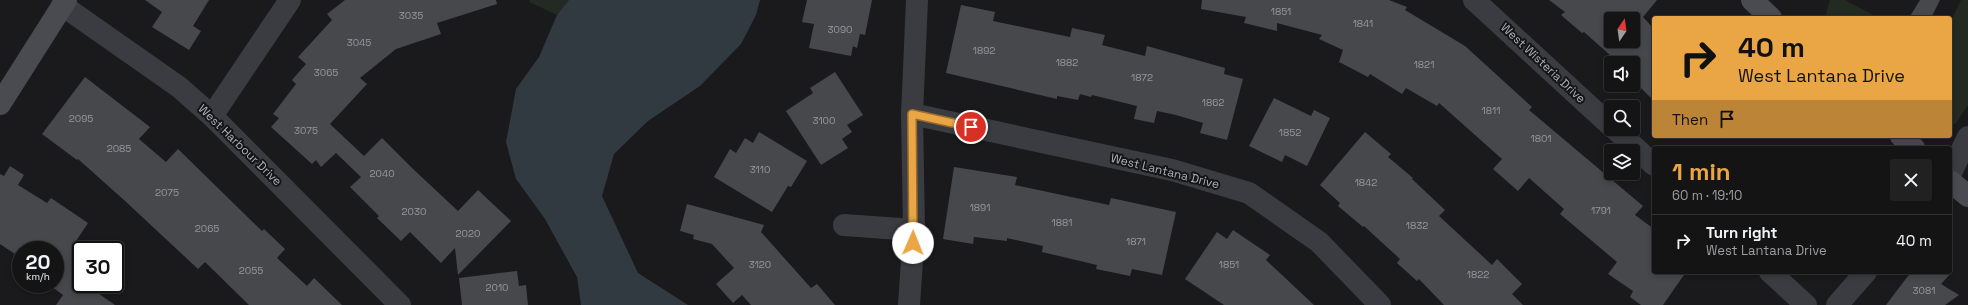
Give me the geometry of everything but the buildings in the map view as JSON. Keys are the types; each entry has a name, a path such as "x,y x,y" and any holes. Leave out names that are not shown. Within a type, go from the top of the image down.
{"street":[{"path":"212,116 290,0"},
{"path":"909,305 914,230 912,114 917,0"},
{"name":"West Wisteria Drive","path":"1474,0 1604,120"},
{"path":"1752,0 1770,16"},
{"path":"0,104 64,3"},
{"name":"West Harbour Drive","path":"64,3 179,87 212,116 400,305"},
{"name":"West Lantana Drive","path":"912,114 1172,170 1249,193 1319,242 1380,305"},
{"path":"1623,136 1652,163"},
{"path":"1952,171 1968,137"},
{"path":"1903,138 1912,146"},
{"path":"1952,179 1968,172"},
{"path":"1952,182 1968,196"},
{"path":"844,225 914,230"},
{"path":"1772,274 1806,305"},
{"path":"1838,305 1864,274"}],"shaded area":[{"path":"530,0 569,0 557,15 529,2"},
{"path":"569,0 760,0 756,15 741,44 700,86 648,121 614,154 602,196 638,273 688,305 581,305 577,277 545,219 516,179 506,142 516,89 539,57 557,15"},
{"path":"1830,0 1845,0 1875,16 1826,16"},
{"path":"1961,0 1968,0 1968,105 1956,123 1952,125 1952,19"}],"route":[{"path":"913,243 912,114 971,127"}]}
